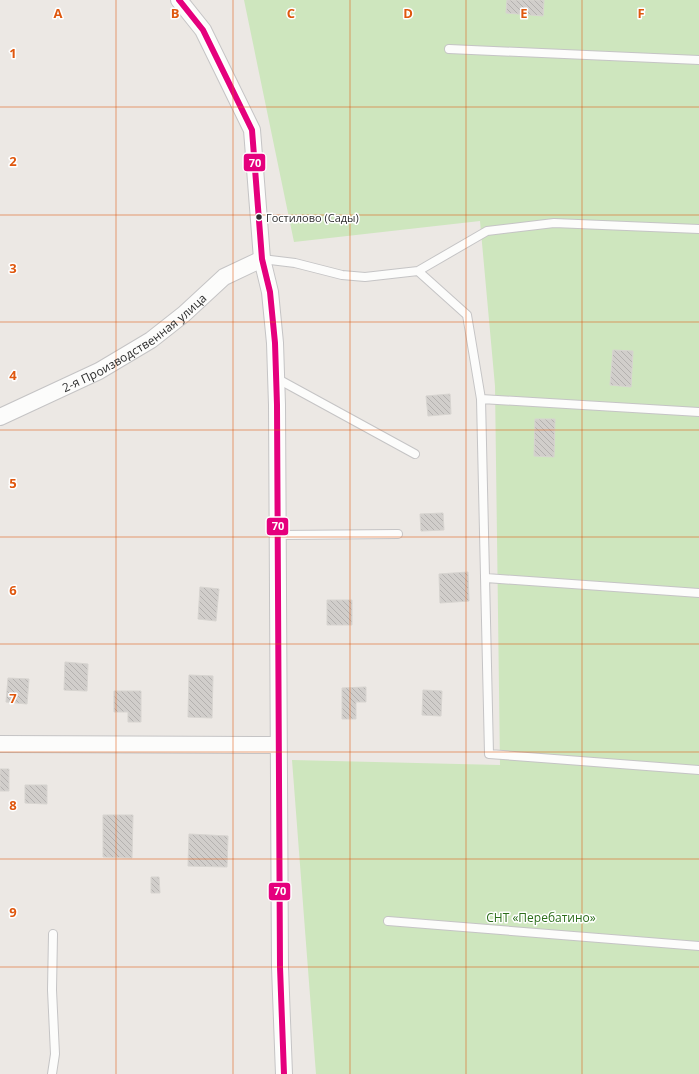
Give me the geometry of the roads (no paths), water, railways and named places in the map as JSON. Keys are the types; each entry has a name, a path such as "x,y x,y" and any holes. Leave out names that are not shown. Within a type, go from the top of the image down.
{"street":[{"path":"178,0 203,30 252,130 262,259 270,292 276,378 280,967 284,1074"},
{"name":"2-я Производственная улица","path":"0,417 100,370 151,340 184,314 224,277 262,259"},
{"path":"0,744 278,746"}],"lane":[{"path":"449,49 699,60"},
{"path":"262,259 295,263 342,275 364,277 418,271 487,231 554,223 699,229"},
{"path":"418,271 467,315 481,399 489,754 699,770"},
{"path":"276,378 415,454"},
{"path":"481,399 699,412"},
{"path":"278,535 398,534"},
{"path":"486,578 699,593"},
{"path":"388,921 699,946"},
{"path":"52,934 52,990 55,1054 52,1074"}],"place":[{"name":"Гостилово (Сады)","path":"259,217"}],"park label":[{"name":"СНТ «Перебатино»","path":"541,917"}]}
